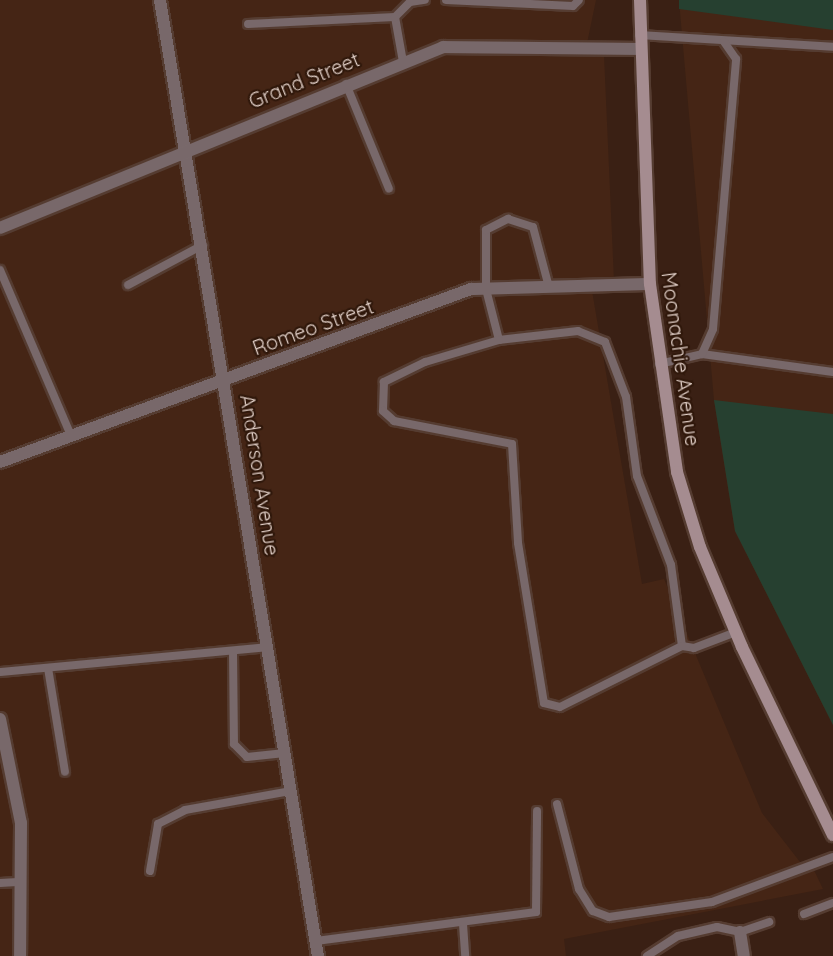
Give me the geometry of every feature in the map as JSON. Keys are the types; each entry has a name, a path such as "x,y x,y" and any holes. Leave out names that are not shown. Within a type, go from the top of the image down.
{"main road":[{"name":"Moonachie Avenue","path":"640,0 638,49 650,284 658,364 677,472 700,547 736,632 833,835"}],"street":[{"name":"Anderson Avenue","path":"160,0 187,147 318,956"},
{"name":"Grand Street","path":"0,228 187,147 443,47 485,45 638,49"},
{"name":"Romeo Street","path":"0,462 471,289 650,284"},
{"path":"0,719 20,814 23,881 20,956"},
{"path":"740,932 744,956"}],"lane":[{"path":"248,24 395,17 410,2 424,0"},
{"path":"446,0 573,6 579,0"},
{"path":"395,17 403,62"},
{"path":"639,35 833,47"},
{"path":"702,354 713,329 732,126 736,59 724,42"},
{"path":"346,84 389,189"},
{"path":"499,340 486,289 482,240 486,230 508,219 532,227 549,287"},
{"path":"128,285 203,245"},
{"path":"0,270 71,436"},
{"path":"682,646 671,565 637,476 626,397 609,348 594,333 578,331 499,340 404,370 384,382 380,394 383,411 394,421 512,444 518,543 544,703 560,707 682,646 694,648 736,632"},
{"path":"658,364 702,354 833,372"},
{"path":"0,672 268,647"},
{"path":"233,651 234,744 248,757 285,753"},
{"path":"48,668 65,772"},
{"path":"150,872 159,824 185,810 291,790"},
{"path":"557,804 579,889 593,911 609,917 712,902 833,857"},
{"path":"316,941 463,924 537,912 537,811"},
{"path":"0,884 23,881"},
{"path":"804,914 833,903"},
{"path":"653,955 689,933 717,927 740,932 769,922"},
{"path":"463,924 465,956"}],"shaded area":[{"path":"0,0 596,0 585,53 604,55 614,281 591,285 642,584 664,579 762,813 807,871 813,868 823,889 564,939 566,956 0,956"},
{"path":"679,0 833,0 833,725 735,531 714,400"}],"green space":[{"path":"679,0 833,0 833,30 679,9"},
{"path":"714,400 833,414 833,725 735,531"}]}
